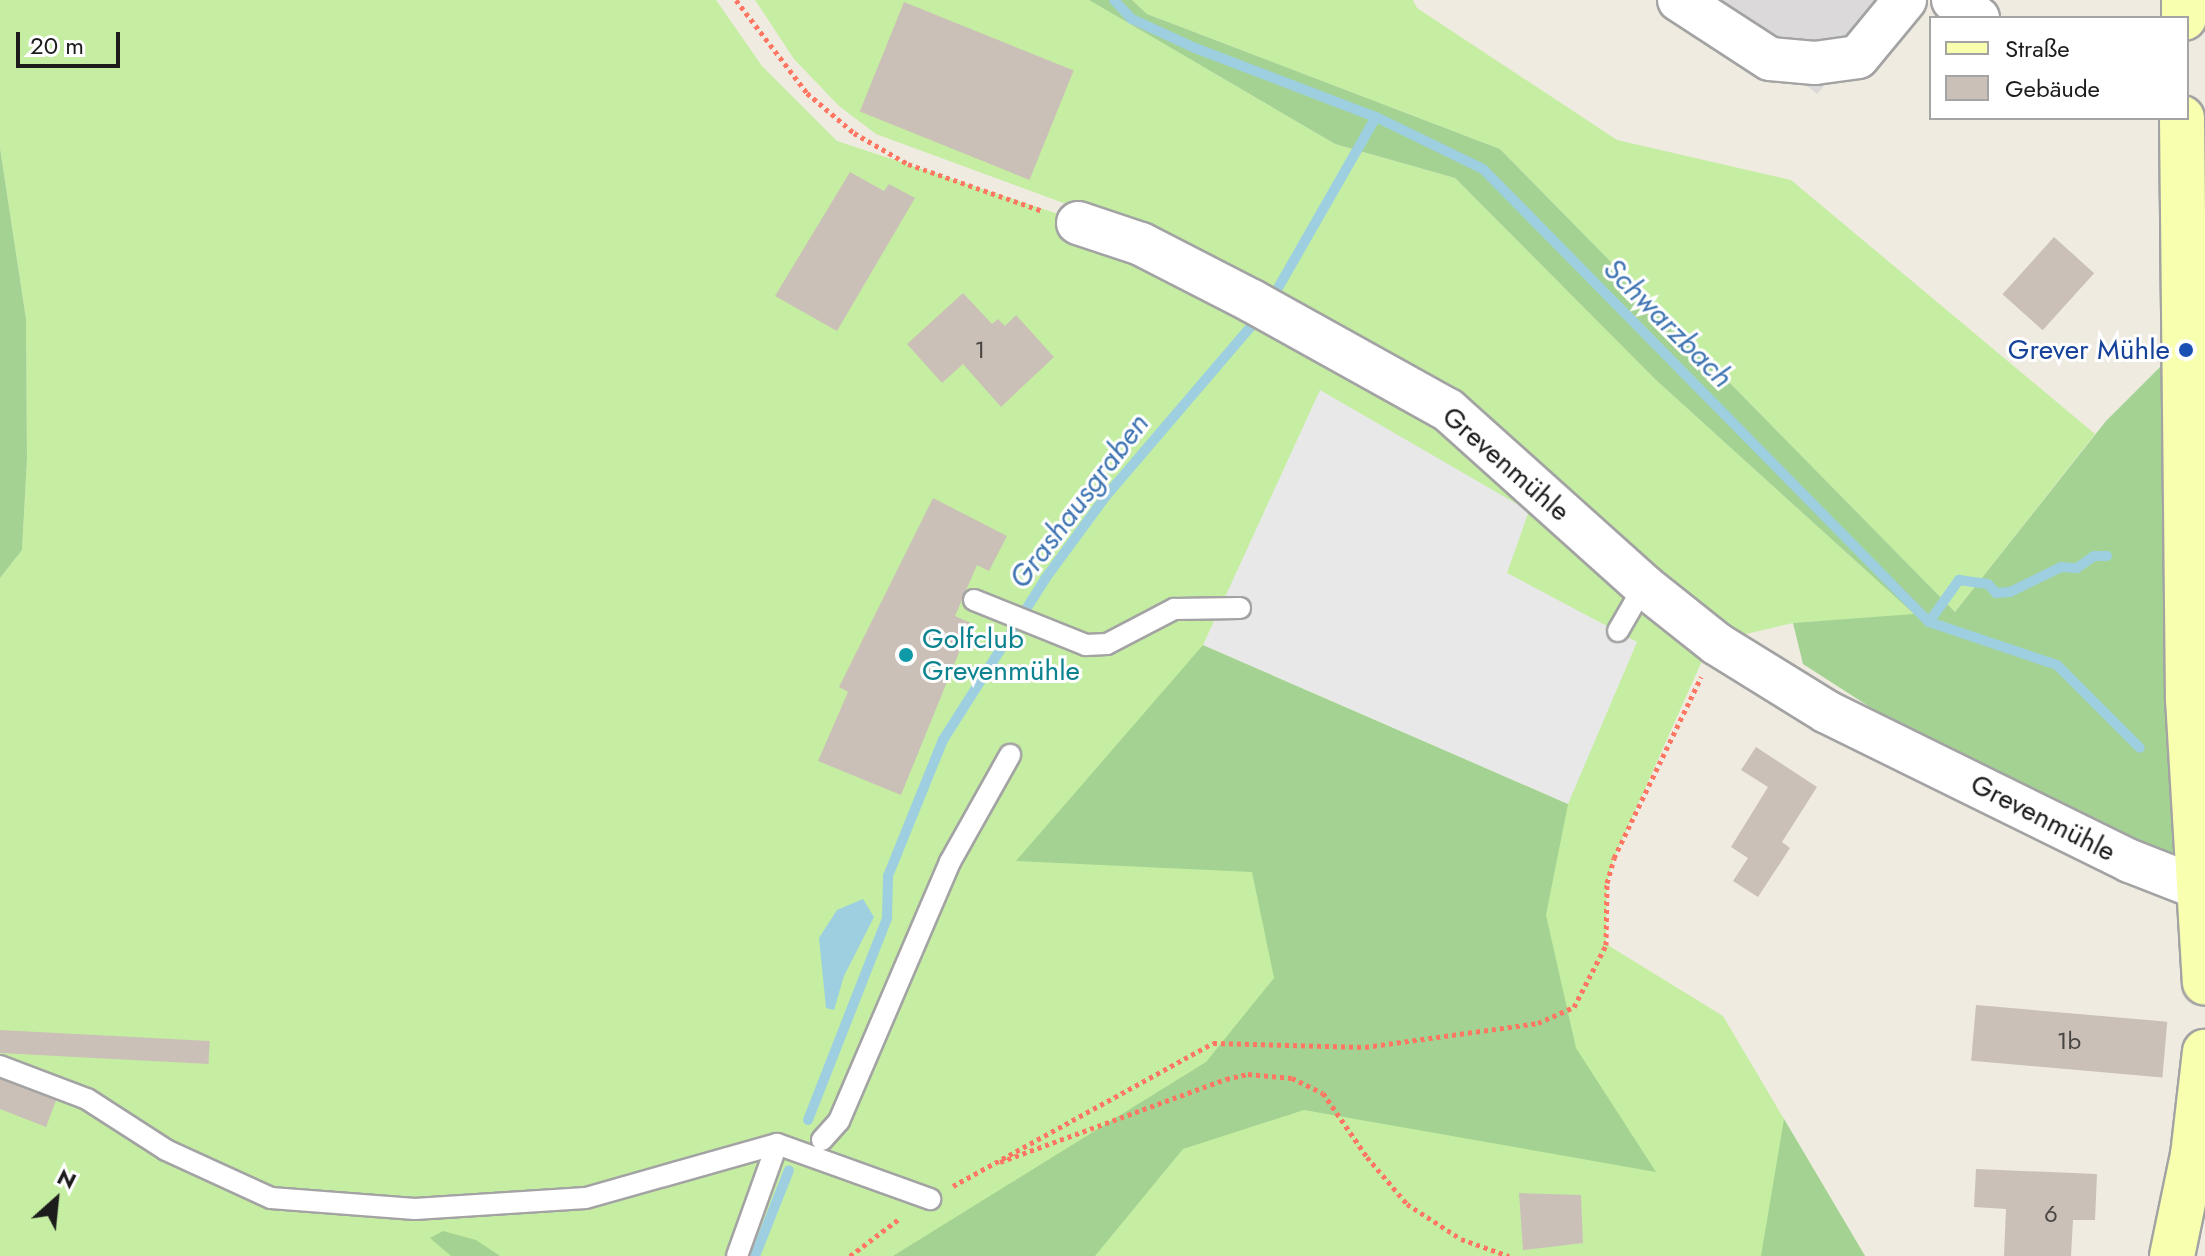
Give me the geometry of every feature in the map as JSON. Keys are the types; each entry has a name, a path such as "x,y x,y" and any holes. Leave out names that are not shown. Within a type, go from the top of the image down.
{"main road":[{"path":"2182,120 2196,492 2188,699 2205,982"},
{"path":"2172,1256 2193,1155 2205,1052"}],"street":[{"path":"1679,0 1770,59 1815,63 1858,57 1905,0"},
{"path":"1953,0 1975,16"},
{"name":"Grevenmühle","path":"1078,223 1141,244 1448,410 1644,586 1717,644 1827,712 2130,861 2199,888"}],"lane":[{"path":"1618,631 1644,586"},
{"path":"974,600 1086,645 1107,644 1174,609 1240,608"},
{"path":"822,1140 839,1121 950,862 1010,755"},
{"path":"0,1066 87,1099 166,1150 271,1198 415,1209 586,1198 777,1144 930,1199"},
{"path":"737,1256 777,1144"}],"path":[{"path":"736,0 807,93 854,133 908,164 1078,223"},
{"path":"1509,1256 1488,1252 1428,1220 1386,1182 1323,1093 1271,1074 1226,1079 984,1168 1213,1043 1365,1047 1538,1023 1574,1007 1606,945 1606,898 1614,858 1717,644"}],"shaded area":[{"path":"1703,0 1898,0 1817,94"},
{"path":"1320,390 1529,511 1507,573 1637,642 1568,804 1203,645"}],"green space":[{"path":"0,0 716,0 762,66 837,141 1137,240 1357,344 1714,634 1614,858 1607,883 1606,944 1723,1016 1865,1256 0,1256 0,578 22,550 27,459 26,319 0,148"},
{"path":"755,0 1089,0 1335,144 1455,178 1656,380 1915,615 1793,623 1729,638 1460,392 1145,233 876,134 839,106 794,59"},
{"path":"1089,0 1132,0 1147,14 1500,149 1955,612 2106,421 2205,322 2205,882 1988,783 1803,664 1793,623 1914,614 1656,380 1455,178 1335,144"},
{"path":"1132,0 1413,0 1417,8 1617,140 1791,180 2095,434 1955,612 1500,149 1147,14"},
{"path":"0,148 26,319 27,459 22,550 0,578"},
{"path":"1203,645 1568,804 1546,915 1576,1048 1656,1172 1304,1110 1183,1149 1095,1256 893,1256 1206,1062 1274,978 1252,872 1016,861"},
{"path":"1784,1119 1865,1256 1761,1256"},
{"path":"443,1231 476,1240 500,1256 451,1256 430,1238"}],"water":[{"path":"863,899 874,917 844,976 834,1010 826,1008 819,938 837,910"}],"building":[{"path":"904,2 1074,71 1029,180 860,111"},
{"path":"850,172 884,191 889,184 915,198 837,331 775,296"},
{"path":"2054,237 2094,273 2043,330 2002,294"},
{"path":"963,293 992,324 998,319 1005,326 1016,315 1054,357 1001,407 963,364 942,383 907,344"},
{"name":"Golfclub Grevenmühle","path":"933,498 1007,536 989,571 977,565 955,616 971,623 901,795 818,761 848,692 839,687"},
{"path":"1756,747 1817,787 1782,842 1790,848 1758,897 1733,881 1748,858 1731,847 1768,787 1741,770"},
{"path":"1976,1005 2167,1022 2162,1078 1971,1061"},
{"path":"0,1030 210,1041 209,1064 0,1053"},
{"path":"0,1076 57,1098 46,1127 0,1109"},
{"path":"1976,1169 2097,1174 2095,1220 2073,1220 2071,1256 2004,1256 2006,1209 1974,1207"},
{"path":"1519,1193 1581,1195 1583,1243 1523,1250"}],"waterway":[{"name":"Schwarzbach","path":"1114,0 1132,19 1195,48 1376,117 1483,169 1929,622 2057,665 2140,748"},
{"name":"Grashausgraben","path":"1278,288 1376,117"},
{"name":"Grashausgraben","path":"808,1120 887,918 888,876 943,740 1045,579 1106,496 1253,324"},
{"path":"1929,622 1959,580 1988,584 1996,593 2010,592 2061,567 2077,568 2094,556 2107,556"},
{"name":"Grashausgraben","path":"755,1256 789,1170"}],"place":[{"name":"Grever Mühle","path":"2186,350"},
{"name":"Golfclub Grevenmühle","path":"906,655"}]}
